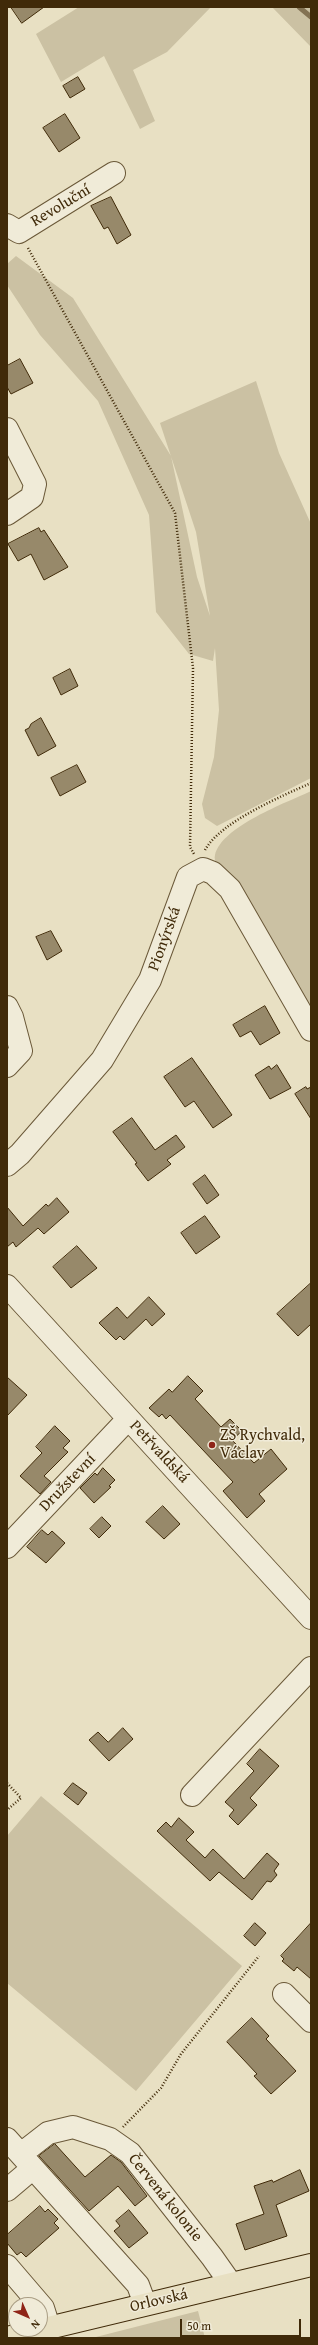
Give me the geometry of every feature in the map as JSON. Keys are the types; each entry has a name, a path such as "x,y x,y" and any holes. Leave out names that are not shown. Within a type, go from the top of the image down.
{"main road":[{"name":"Orlovská","path":"7,2338 311,2265"}],"street":[{"name":"Revoluční","path":"13,228 114,173"},
{"path":"7,429 35,484 32,497 7,514"},
{"name":"Pionýrská","path":"7,1165 20,1154 102,1060 150,980 188,877 203,869 213,873 230,889 311,1030"},
{"path":"7,1007 12,1017 21,1051 7,1066"},
{"name":"Petřvaldská","path":"10,1295 128,1419 311,1618"},
{"name":"Družstevní","path":"7,1547 128,1419"},
{"path":"192,1795 311,1668"},
{"path":"284,1994 311,2021"},
{"name":"Červená kolonie","path":"7,2190 20,2154 48,2133 73,2127 110,2139 130,2153 231,2284"},
{"path":"20,2154 138,2285 145,2304"},
{"path":"7,2266 43,2308 49,2327"}],"path":[{"path":"13,228 175,513 193,668 190,847 196,857"},
{"path":"203,856 209,842 229,825 311,783"},
{"path":"7,1784 21,1798 7,1810"},
{"path":"110,2139 162,2088 181,2054 260,1956"}],"shaded area":[{"path":"79,7 211,7 167,52 133,70 155,121 140,129 104,56 61,82 36,34"},
{"path":"272,7 311,7 311,47"},
{"path":"16,256 73,298 171,456 160,423 256,381 279,453 311,524 311,778 217,826 205,818 202,804 214,757 219,710 215,648 213,661 189,654 156,612 149,515 98,401 40,335 7,285 7,264","holes":["171,457 196,532 210,616 197,577"]},
{"path":"311,791 311,1012 224,873 217,865 215,855 220,844 229,834 242,825 271,809"},
{"path":"41,1796 242,1966 136,2091 7,1983 7,1836"},
{"path":"198,2311 205,2338 92,2338"}],"building":[{"path":"11,7 44,7 22,23"},
{"path":"78,77 85,89 70,98 63,86"},
{"path":"65,114 80,138 59,152 43,128"},
{"path":"111,197 131,235 117,244 108,227 104,229 91,206"},
{"path":"20,359 33,383 11,394 7,387 7,366"},
{"path":"39,528 41,532 44,530 68,567 44,580 31,554 18,561 8,544"},
{"path":"70,669 78,686 61,695 53,678"},
{"path":"41,718 56,746 38,756 25,730"},
{"path":"77,765 86,782 60,796 51,778"},
{"path":"51,931 62,951 47,960 36,937"},
{"path":"265,1006 280,1033 260,1045 251,1031 240,1037 233,1025"},
{"path":"192,1058 232,1115 213,1128 194,1101 185,1107 164,1077"},
{"path":"277,1065 291,1088 270,1099 255,1075 269,1066 271,1069"},
{"path":"306,1087 307,1089 311,1087 311,1119 295,1094"},
{"path":"132,1118 155,1150 176,1135 185,1147 167,1160 171,1164 148,1181 135,1164 137,1163 113,1132"},
{"path":"205,1175 219,1195 207,1204 193,1184"},
{"path":"57,1198 69,1212 44,1234 38,1228 16,1247 13,1242 7,1247 7,1207 23,1226 46,1204 48,1206"},
{"path":"205,1216 220,1237 196,1254 181,1233"},
{"path":"77,1246 97,1268 71,1288 53,1267"},
{"path":"311,1283 311,1324 298,1336 277,1314"},
{"path":"149,1297 165,1314 152,1326 146,1319 124,1340 120,1336 116,1340 99,1323 117,1307 127,1318"},
{"path":"188,1376 203,1391 195,1399 221,1427 230,1419 242,1431 232,1440 254,1463 271,1449 287,1469 259,1494 265,1501 247,1518 223,1491 233,1482 170,1415 166,1419 162,1414 159,1417 149,1408 169,1389 172,1392"},
{"path":"7,1377 27,1395 7,1416"},
{"path":"55,1426 70,1441 63,1448 68,1452 44,1476 51,1482 40,1494 20,1476 42,1453 36,1447"},
{"path":"103,1468 115,1480 109,1486 111,1487 94,1503 80,1488 95,1473 97,1475"},
{"path":"163,1506 180,1524 164,1539 146,1522"},
{"path":"102,1517 111,1526 99,1538 90,1529"},
{"path":"42,1530 48,1535 52,1531 65,1543 46,1563 27,1547"},
{"path":"123,1728 133,1739 109,1761 89,1740 98,1732 108,1742"},
{"path":"260,1749 279,1766 250,1798 257,1805 238,1825 229,1816 234,1810 225,1802 254,1771 247,1764"},
{"path":"73,1783 87,1793 78,1805 64,1794"},
{"path":"179,1818 194,1832 186,1840 205,1858 213,1849 244,1879 267,1853 279,1864 274,1871 277,1875 271,1882 267,1881 252,1900 219,1872 210,1881 157,1831 166,1822 171,1827"},
{"path":"255,1923 266,1933 255,1946 244,1936"},
{"path":"311,1923 311,1979 297,1967 294,1971 282,1961 284,1959 281,1956"},
{"path":"252,2018 269,2036 266,2039 296,2071 271,2094 254,2076 257,2074 227,2042"},
{"path":"55,2144 85,2177 111,2155 121,2162 147,2196 135,2206 118,2186 89,2211 39,2156"},
{"path":"300,2170 309,2191 276,2205 287,2236 245,2250 236,2224 264,2214 254,2186 272,2180 273,2182"},
{"path":"40,2206 45,2212 48,2209 58,2219 54,2223 59,2228 26,2257 21,2252 17,2255 7,2243 7,2235"},
{"path":"129,2210 148,2233 129,2248 114,2231 120,2226 116,2221"}],"waterway":[{"path":"299,7 311,17"}],"place":[{"name":"ZŠ Rychvald, Václav","path":"212,1445"}]}
